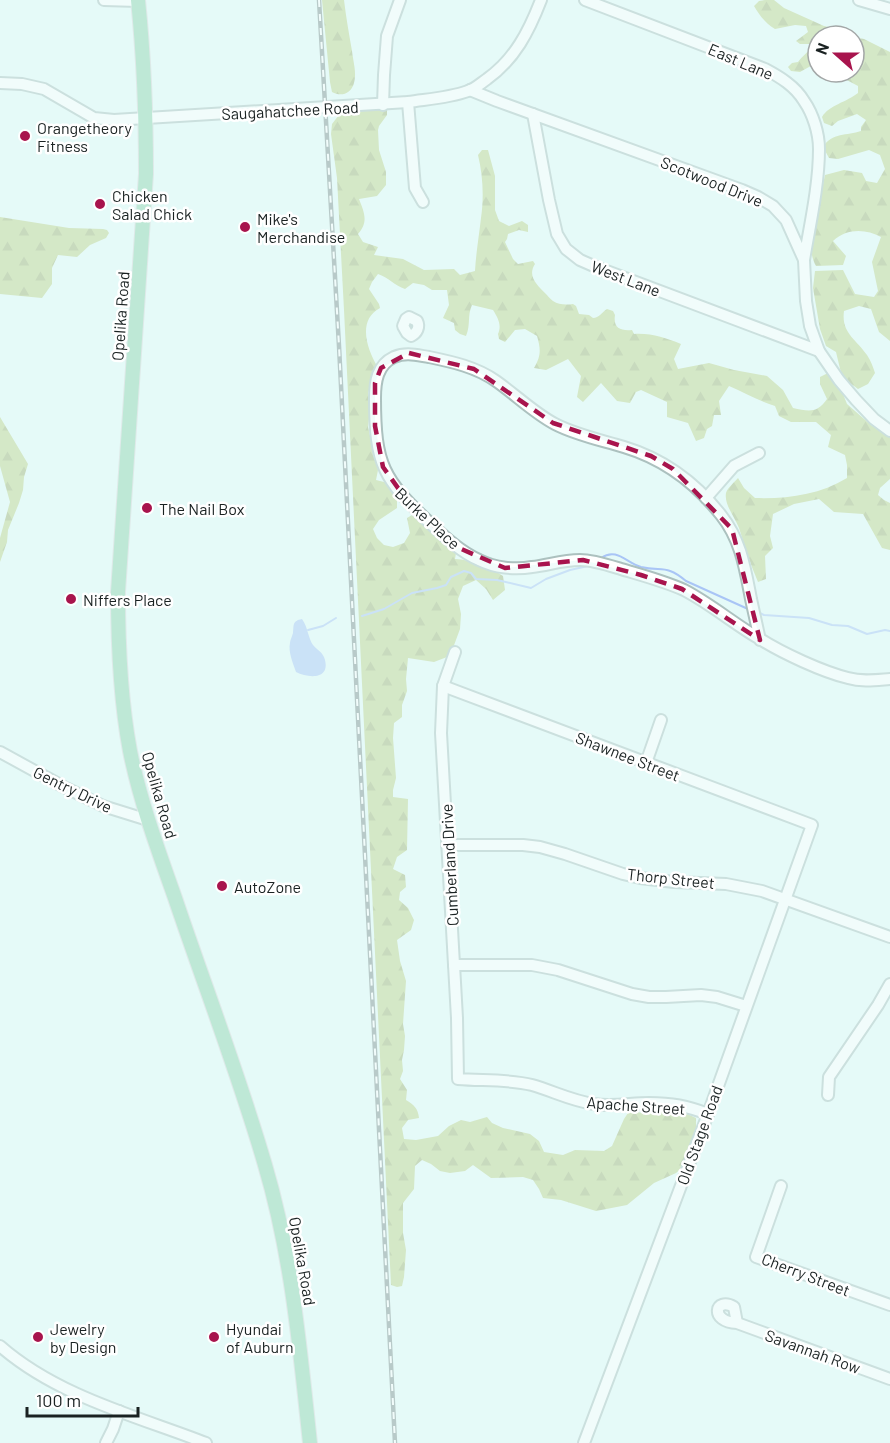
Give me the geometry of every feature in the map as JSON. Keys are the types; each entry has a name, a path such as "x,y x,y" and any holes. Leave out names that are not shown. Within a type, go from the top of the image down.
{"main road":[{"name":"Opelika Road","path":"138,1 144,55 146,136 118,632 125,720 132,759 148,820 253,1125 277,1205 292,1287 309,1436"},
{"path":"303,1443 309,1436"}],"street":[{"path":"104,0 138,1"},
{"path":"383,105 387,36 400,0"},
{"name":"Saugahatchee Road","path":"0,83 22,84 44,89 94,118 114,120 408,102 470,90 500,68 521,44 541,0"},
{"name":"East Lane","path":"585,0 765,69 787,81 804,100 815,123 819,148 814,199 804,260"},
{"path":"859,0 890,9"},
{"name":"Scotwood Drive","path":"470,90 497,102 758,196 773,206 786,220 804,260 810,326 819,351 856,400 874,419 890,431"},
{"path":"408,102 415,188 423,202"},
{"name":"West Lane","path":"533,114 557,234 566,249 580,260 596,267 819,351"},
{"path":"411,336 409,353 450,362 482,373 553,423 651,456 673,469 706,498 732,530 744,561 760,640"},
{"name":"Burke Place","path":"409,353 394,357 377,375 375,426 378,451 391,483 459,549 481,561 506,568 583,560 641,575 682,589 760,640 800,660 849,679 868,681 890,679"},
{"path":"706,498 734,465 759,453"},
{"name":"Cumberland Drive","path":"455,652 443,686 441,733 457,1018 458,1079"},
{"name":"Shawnee Street","path":"443,686 812,825"},
{"path":"646,762 661,720"},
{"name":"Gentry Drive","path":"0,752 103,806 148,820"},
{"name":"Old Stage Road","path":"584,1443 708,1114 812,825"},
{"name":"Thorp Street","path":"447,845 540,847 640,878 726,884 762,891 890,937"},
{"path":"454,965 532,965 558,970 632,994 666,998 700,995 717,997 746,1006"},
{"path":"828,1095 829,1077 890,984"},
{"name":"Apache Street","path":"458,1079 530,1084 579,1102 596,1105 667,1103 708,1114"},
{"name":"Cherry Street","path":"781,1186 756,1257 890,1305"},
{"name":"Savannah Row","path":"737,1323 890,1379"},
{"path":"0,1346 42,1376 81,1395 206,1443"},
{"path":"106,1443 120,1411"}],"highlighted area":[{"path":"409,353 474,369 553,423 651,456 673,469 732,529 760,640 682,589 641,575 583,560 505,568 459,548 408,502 383,467 375,426 375,383 381,368"}],"green space":[{"path":"322,0 344,0 355,75 351,90 342,94 332,92"},
{"path":"774,0 784,8 820,24 775,29 763,19 754,6 759,1"},
{"path":"806,34 806,44 796,41"},
{"path":"866,40 890,52 890,341 879,332 871,309 859,306 844,311 847,330 867,355 875,373 868,384 858,389 842,377 836,352 826,346 820,329 813,288 815,271 843,270 855,294 874,297 878,291 872,262 881,237 863,231 844,234 833,241 846,256 843,265 816,266 812,256 811,233 825,175 844,170 862,173 866,181 877,183 885,169 880,155 869,150 838,159 829,158 823,147 835,137 861,131 866,120 857,114 838,121 832,126 824,123 822,117 829,109 858,93 858,86 854,84 866,84"},
{"path":"806,53 806,69 800,72 791,71 788,67 798,62"},
{"path":"387,109 387,115 378,130 379,150 386,172 386,185 377,196 359,199 364,213 364,225 358,234 363,242 378,247 374,255 403,259 424,270 454,269 460,275 475,271 482,202 482,179 478,155 482,150 488,150 495,176 495,210 499,221 509,226 522,221 528,225 528,232 519,230 508,234 505,242 518,264 533,261 535,264 532,272 534,280 553,301 573,304 579,314 593,318 607,309 613,311 618,328 632,330 634,334 658,336 681,344 674,359 678,369 709,363 767,376 783,390 793,408 812,410 823,404 827,399 820,384 820,377 828,373 841,389 847,404 871,425 890,437 890,479 880,488 878,495 890,503 890,550 882,548 863,514 834,512 819,499 794,504 773,514 770,536 773,548 765,556 766,579 758,582 739,528 728,506 726,493 738,478 744,488 755,498 767,498 791,497 814,492 847,478 845,455 828,447 831,435 816,422 791,422 779,416 775,406 729,386 719,401 721,415 714,415 712,426 707,429 704,438 696,441 688,423 667,417 667,402 641,390 636,392 630,403 617,401 601,383 583,402 577,397 581,376 568,359 546,370 534,368 540,353 537,336 525,329 515,330 505,342 499,339 498,319 493,310 472,305 466,336 455,330 454,323 443,318 449,305 447,290 432,290 424,285 413,283 405,289 378,274 372,282 369,289 380,308 373,313 366,327 367,343 377,366 368,393 370,411 368,427 378,470 376,480 388,483 397,499 397,508 379,520 373,529 377,538 384,545 393,547 404,543 410,533 407,518 412,515 419,516 456,553 455,559 480,564 503,576 505,590 493,600 476,580 463,586 458,599 461,614 460,629 453,648 447,657 434,662 408,658 407,691 402,705 402,717 394,723 396,778 393,797 408,799 407,850 397,857 393,869 405,875 406,887 400,892 399,900 408,908 414,920 411,930 397,940 406,981 403,1071 400,1079 407,1090 406,1100 415,1107 419,1118 408,1120 402,1128 404,1139 416,1140 438,1136 449,1126 461,1120 470,1122 487,1117 492,1123 503,1128 530,1134 539,1141 544,1152 563,1155 575,1150 604,1151 612,1146 630,1110 646,1114 671,1109 696,1118 696,1128 684,1166 676,1173 654,1183 627,1205 596,1211 561,1200 543,1198 533,1180 523,1177 491,1178 473,1165 465,1171 450,1173 440,1171 422,1160 415,1166 414,1189 403,1203 403,1233 406,1250 402,1286 397,1287 391,1285 344,310 337,178 331,134 332,124 342,111"},
{"path":"0,217 69,228 103,229 109,233 106,238 90,245 77,257 58,255 52,268 52,284 42,298 0,294"},
{"path":"0,417 28,464 23,490 8,530 7,542 0,562 0,538 10,502 0,466"}],"water":[{"path":"302,619 311,642 322,653 325,660 324,671 317,676 296,672 291,658 290,641 294,624"}],"waterway":[{"path":"601,558 612,554 641,567 669,570 686,581 748,609"},
{"path":"362,616 384,609 412,593 446,585 451,577 464,571 471,573 476,579 497,580 531,588 546,579 588,566"},
{"path":"760,613 809,618 832,625 848,626 867,634 890,631"},
{"path":"308,630 323,626 336,618"}],"railway":[{"path":"319,0 395,1443"}],"place":[{"name":"Orangetheory Fitness","path":"25,136"},
{"name":"Chicken Salad Chick","path":"100,204"},
{"name":"Mike's Merchandise","path":"245,227"},
{"name":"The Nail Box","path":"147,508"},
{"name":"Niffers Place","path":"71,599"},
{"name":"AutoZone","path":"222,886"},
{"name":"Jewelry by Design","path":"38,1337"},
{"name":"Hyundai of Auburn","path":"214,1337"}]}
